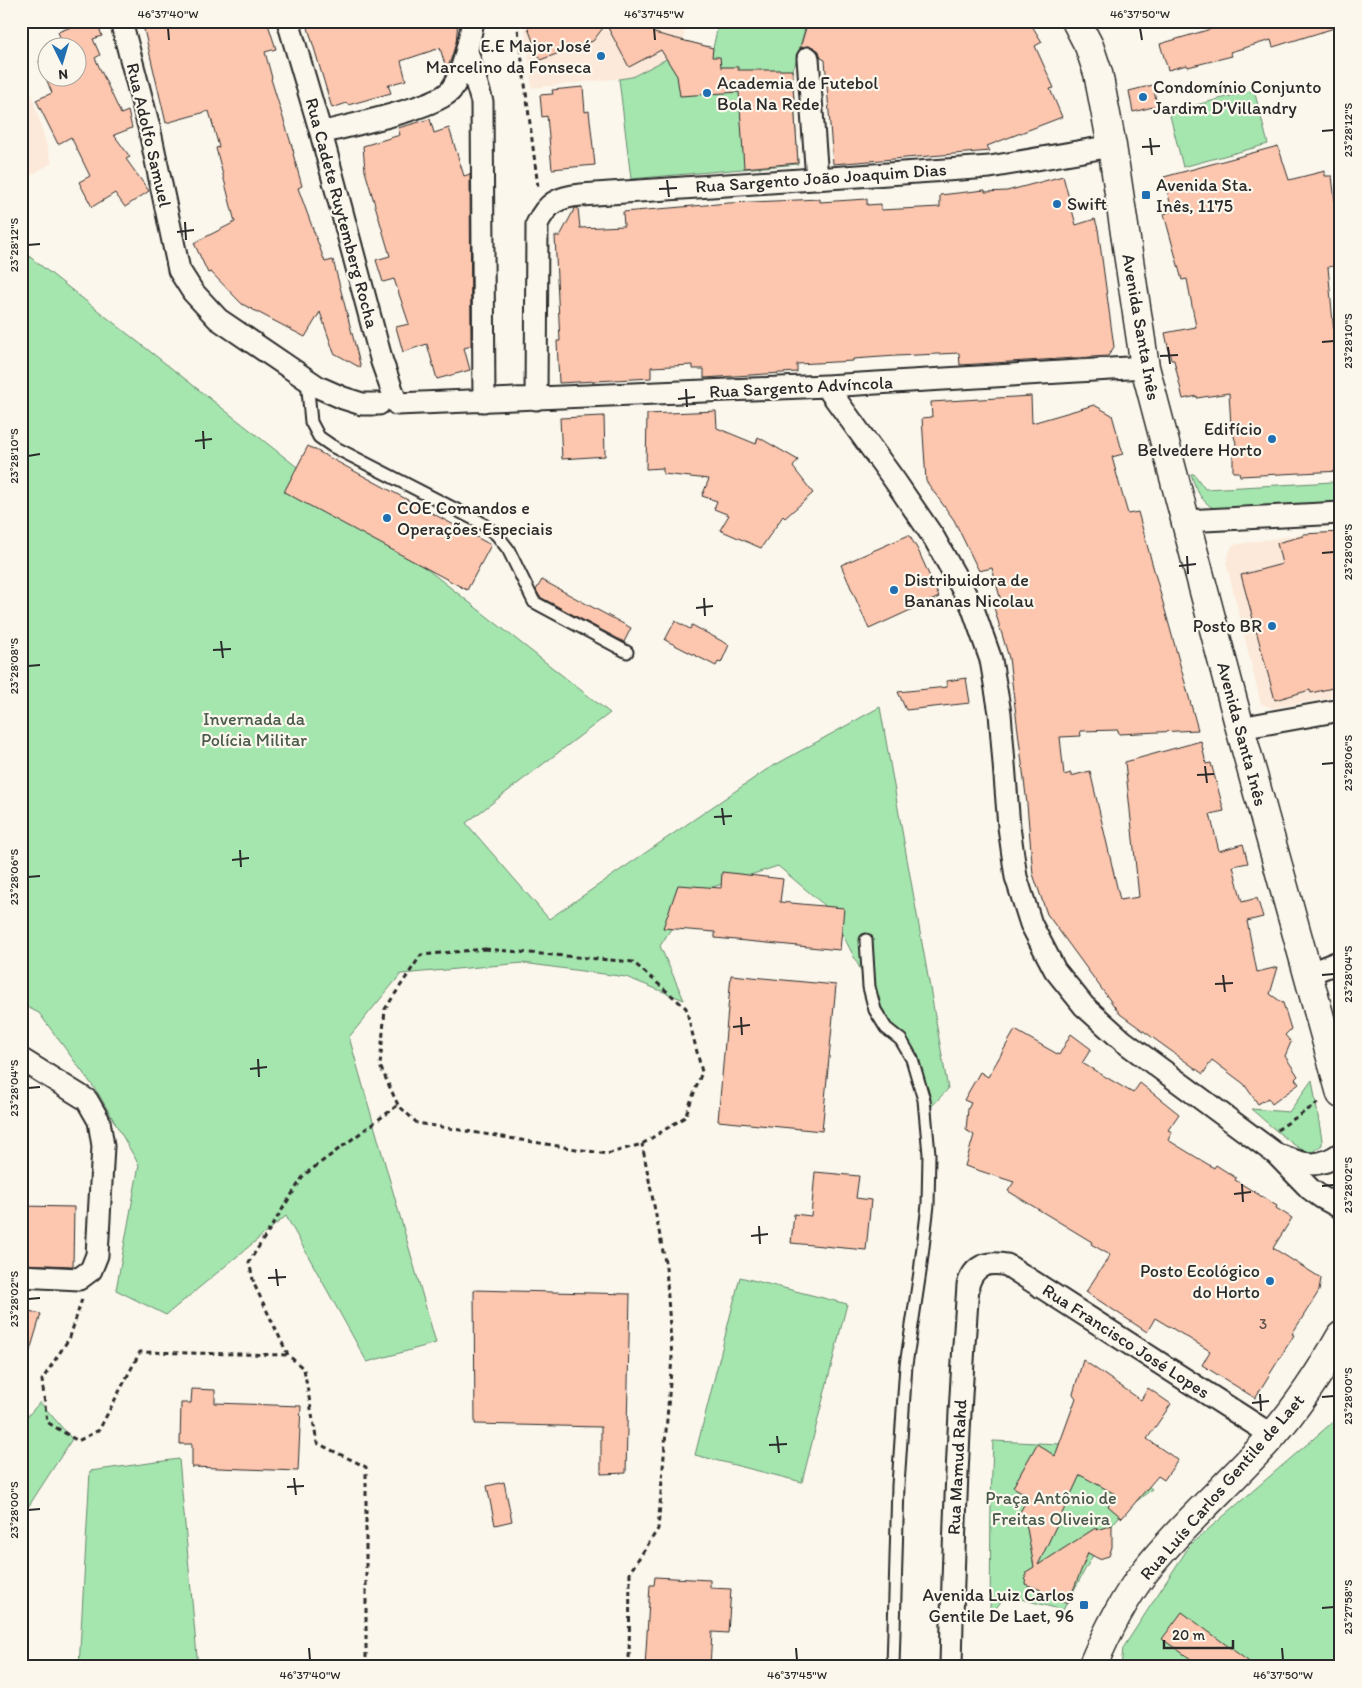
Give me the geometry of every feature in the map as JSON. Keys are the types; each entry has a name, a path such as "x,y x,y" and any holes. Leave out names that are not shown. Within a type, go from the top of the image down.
{"main road":[{"name":"Avenida Santa Inês","path":"1076,21 1089,46 1098,73 1112,146 1145,367 1240,728 1340,1091"},
{"name":"Rua Luís Carlos Gentile de Laet","path":"1092,1667 1113,1618 1142,1576 1170,1542 1272,1436 1302,1398 1341,1336"}],"street":[{"name":"Rua Adolfo Samuel","path":"121,21 149,126 179,270 193,292 218,319 318,387 362,404 388,404"},
{"name":"Rua Cadete Ruytemberg Rocha","path":"288,21 321,133 382,362 388,404"},
{"path":"321,133 418,107 437,100 450,91 467,51 473,21"},
{"path":"467,51 482,102 484,401"},
{"path":"808,58 817,179"},
{"name":"Rua Sargento João Joaquim Dias","path":"542,214 552,202 572,196 990,166 1112,146"},
{"path":"536,399 537,224 542,214"},
{"name":"Rua Sargento Advíncola","path":"388,404 826,386 1145,367"},
{"path":"826,386 934,538 972,606 991,660 1000,713 1016,877 1031,924 1055,970 1084,1006 1123,1041 1267,1148 1310,1189 1341,1208"},
{"path":"1185,522 1341,513"},
{"path":"1240,728 1341,710"},
{"path":"1308,974 1341,961"},
{"path":"21,1059 87,1100 100,1121 103,1146 98,1255 91,1270 79,1279 21,1276"},
{"path":"1267,1148 1300,1164 1310,1165 1333,1159 1341,1153"},
{"name":"Rua Francisco José Lopes","path":"976,1270 995,1262 1007,1265 1272,1436"},
{"name":"Rua Mamud Rahd","path":"951,1667 952,1577 960,1403 968,1285 971,1276 976,1270"}],"lane":[{"path":"307,380 312,422 319,437 332,446 480,522 498,535 508,549 534,602 628,652"},
{"path":"866,940 869,987 875,1010 886,1028 901,1040 912,1059 924,1100 929,1154 928,1205 906,1365 900,1448 894,1667"}],"path":[{"path":"517,21 542,214"},
{"path":"485,949 632,962 686,1008 702,1072 685,1117 642,1144 607,1154 416,1122 398,1105 380,1066 385,1009 421,955 485,949"},
{"path":"1267,1148 1340,1091"},
{"path":"366,1667 366,1468 317,1443 304,1369 288,1355 254,1284 249,1262 304,1175 398,1105"},
{"path":"629,1667 630,1572 658,1528 672,1358 666,1267 642,1144"},
{"path":"91,1270 70,1337 42,1380 47,1422 78,1441 99,1430 140,1352 288,1355"}],"shaded area":[{"name":"E.E Major José Marcelino da Fonseca","path":"524,21 686,21 682,52 632,77 532,88"},
{"path":"21,58 52,163 21,181"},
{"path":"1303,534 1341,678 1341,696 1273,708 1261,704 1226,562 1232,545"}],"green space":[{"name":"Academia de Futebol Bola Na Rede","path":"719,21 807,21 792,70 798,164 631,179 619,79 632,77 680,52 684,41 713,48"},
{"path":"1254,90 1268,144 1183,167 1169,112"},
{"name":"Invernada da Polícia Militar","path":"21,250 610,713 466,823 549,919 766,770 880,707 948,1089 931,1107 830,910 778,866 694,893 660,946 684,1000 626,977 523,963 401,974 349,1037 436,1343 367,1362 286,1216 166,1315 116,1290 139,1165 98,1093 39,1013 21,1004"},
{"path":"1191,474 1194,474 1205,489 1334,482 1336,502 1215,509 1202,498"},
{"path":"1312,1080 1322,1145 1314,1151 1308,1152 1288,1140 1251,1109 1289,1112"},
{"path":"740,1277 847,1304 802,1482 695,1455"},
{"path":"40,1402 72,1439 21,1518 21,1424"},
{"path":"1341,1415 1341,1667 1121,1667 1123,1648 1190,1545"},
{"name":"Praça Antônio de Freitas Oliveira","path":"993,1441 1060,1444 1102,1452 1152,1489 1123,1512 1104,1535 1063,1610 1006,1595 990,1616"},
{"path":"179,1459 198,1667 79,1667 90,1471"}],"building":[{"path":"87,21 97,21 102,36 93,39 100,55 95,58 121,114 128,111 132,128 114,135 130,157 126,159 149,191 125,207 115,193 92,207 79,182 90,176 71,137 58,144 36,100 52,93 50,88 88,88 88,38 60,38 58,32"},
{"path":"142,21 267,21 276,49 265,52 271,79 294,153 302,186 298,188 325,262 333,260 361,368 334,353 320,312 305,337 242,304 211,272 208,273 194,243 235,222 216,148 219,147 209,111 166,123"},
{"path":"306,21 458,21 456,43 447,71 440,48 401,61 406,80 388,85 391,93 332,108"},
{"path":"546,21 640,21 654,33 713,48 712,57 720,57 721,67 738,67 738,70 792,70 798,163 744,168 739,92 680,96 677,76 661,50 629,67 606,24 593,41 540,60 528,28"},
{"path":"808,21 1029,21 1042,42 1035,46 1054,88 1050,89 1062,117 987,146 990,151 833,164 825,60 821,58 819,51 813,47 800,48"},
{"path":"1238,21 1340,21 1341,26 1273,47 1271,40 1230,52 1232,56 1168,70 1160,44"},
{"name":"Condomínio Conjunto Jardim D'Villandry","path":"1153,85 1157,106 1133,112 1129,91"},
{"path":"583,87 585,112 589,111 595,165 552,169 547,116 542,117 540,95 553,94 552,90"},
{"path":"430,119 434,133 449,128 464,176 470,174 471,346 464,348 470,370 437,379 427,344 403,352 396,327 409,324 394,279 383,282 376,260 390,256 365,171 363,146 400,135 398,128"},
{"path":"1278,146 1289,180 1325,171 1325,176 1332,176 1335,201 1340,200 1341,236 1335,237 1339,265 1328,267 1334,334 1341,326 1341,471 1240,476 1239,472 1233,472 1233,455 1236,443 1231,426 1229,393 1183,399 1174,360 1171,360 1165,333 1196,327 1187,279 1182,280 1164,214 1172,211 1164,177"},
{"path":"1063,176 1076,225 1095,219 1098,229 1114,347 1108,356 960,365 959,353 896,356 853,359 853,361 797,364 797,372 704,378 704,369 693,369 693,365 651,367 651,378 559,383 557,341 560,341 555,236 560,236 575,208 578,208 580,228 624,226 623,212 729,203 820,199 820,202 867,199 867,205 881,204 881,210 940,207 940,195 985,190 985,192 1007,191"},
{"path":"1031,396 1032,423 1094,405 1112,415 1123,454 1112,457 1119,483 1128,514 1138,512 1198,730 1119,734 1118,730 1080,731 1081,736 1060,737 1064,775 1071,773 1071,776 1090,771 1120,900 1139,897 1125,762 1201,741 1206,764 1211,763 1224,811 1210,814 1219,851 1243,844 1248,863 1233,866 1242,902 1257,898 1263,917 1247,921 1257,972 1278,967 1270,994 1283,1003 1291,1029 1285,1035 1291,1042 1285,1056 1298,1076 1295,1079 1299,1084 1272,1104 1268,1098 1258,1104 1244,1084 1212,1060 1203,1074 1120,1014 1047,914 1033,874 1027,804 1009,658 993,604 1001,601 992,568 979,571 954,520 926,481 922,418 932,417 931,402"},
{"path":"716,411 717,428 756,444 758,437 798,460 793,467 813,493 785,518 783,516 761,548 720,530 729,515 714,509 717,501 702,496 709,479 663,474 663,468 646,469 647,414"},
{"path":"604,416 605,456 562,459 560,418"},
{"name":"COE Comandos e Operações Especiais","path":"308,446 491,545 467,590 284,492"},
{"path":"1341,532 1341,686 1311,693 1310,690 1275,700 1241,575 1282,564 1277,543 1303,536 1303,534"},
{"name":"Distribuidora de Bananas Nicolau","path":"909,535 918,550 939,597 869,629 841,565"},
{"path":"542,580 631,628 624,642 540,597 536,590"},
{"path":"675,621 690,629 692,625 729,645 721,663 718,662 716,666 665,640"},
{"path":"966,678 970,703 906,710 898,692 947,687 947,681"},
{"path":"722,872 783,879 780,902 844,908 840,950 715,938 715,932 663,928 678,885 721,888"},
{"path":"731,975 836,985 822,1131 718,1121"},
{"path":"1015,1030 1059,1055 1071,1034 1091,1049 1082,1063 1133,1093 1140,1083 1179,1114 1168,1130 1172,1132 1168,1140 1214,1168 1216,1165 1292,1218 1273,1248 1321,1278 1319,1291 1255,1398 1202,1365 1210,1351 1155,1318 1147,1332 1086,1292 1110,1255 1008,1191 1014,1182 965,1166 974,1135 966,1130 968,1109 971,1103 964,1100 980,1072 988,1077"},
{"path":"815,1172 859,1176 856,1198 871,1200 866,1250 791,1243 794,1214 811,1216"},
{"path":"21,1206 74,1207 73,1266 21,1264"},
{"path":"474,1290 630,1294 626,1473 601,1474 601,1427 475,1424"},
{"path":"21,1309 41,1314 26,1364 21,1363"},
{"path":"1083,1360 1141,1400 1148,1388 1171,1404 1147,1439 1178,1460 1164,1480 1158,1476 1122,1518 1108,1506 1117,1495 1080,1475 1038,1565 1097,1527 1097,1530 1112,1525 1112,1547 1109,1556 1099,1559 1088,1553 1068,1603 1040,1593 1041,1590 1025,1584 1026,1572 1034,1567 1026,1523 1020,1512 1029,1496 1013,1487 1037,1444 1055,1456 1076,1398 1073,1394"},
{"path":"192,1389 215,1390 215,1403 301,1406 298,1471 192,1467 192,1444 180,1444 181,1403 191,1403"},
{"path":"504,1482 512,1521 495,1525 487,1486"},
{"path":"655,1577 710,1580 710,1588 731,1589 728,1633 712,1632 710,1667 645,1667 650,1585 654,1585"},
{"path":"1182,1612 1256,1667 1185,1667 1191,1659 1162,1639"}],"place":[{"name":"E.E Major José Marcelino da Fonseca","path":"601,56"},
{"name":"Academia de Futebol Bola Na Rede","path":"707,93"},
{"name":"Condomínio Conjunto Jardim D'Villandry","path":"1143,97"},
{"name":"Avenida Sta. Inês, 1175","path":"1146,195"},
{"name":"Swift","path":"1057,204"},
{"name":"Edifício Belvedere Horto","path":"1272,439"},
{"name":"COE Comandos e Operações Especiais","path":"387,518"},
{"name":"Distribuidora de Bananas Nicolau","path":"894,590"},
{"name":"Posto BR","path":"1272,626"},
{"name":"Posto Ecológico do Horto","path":"1270,1281"},
{"name":"Avenida Luiz Carlos Gentile De Laet, 96","path":"1084,1605"}]}
